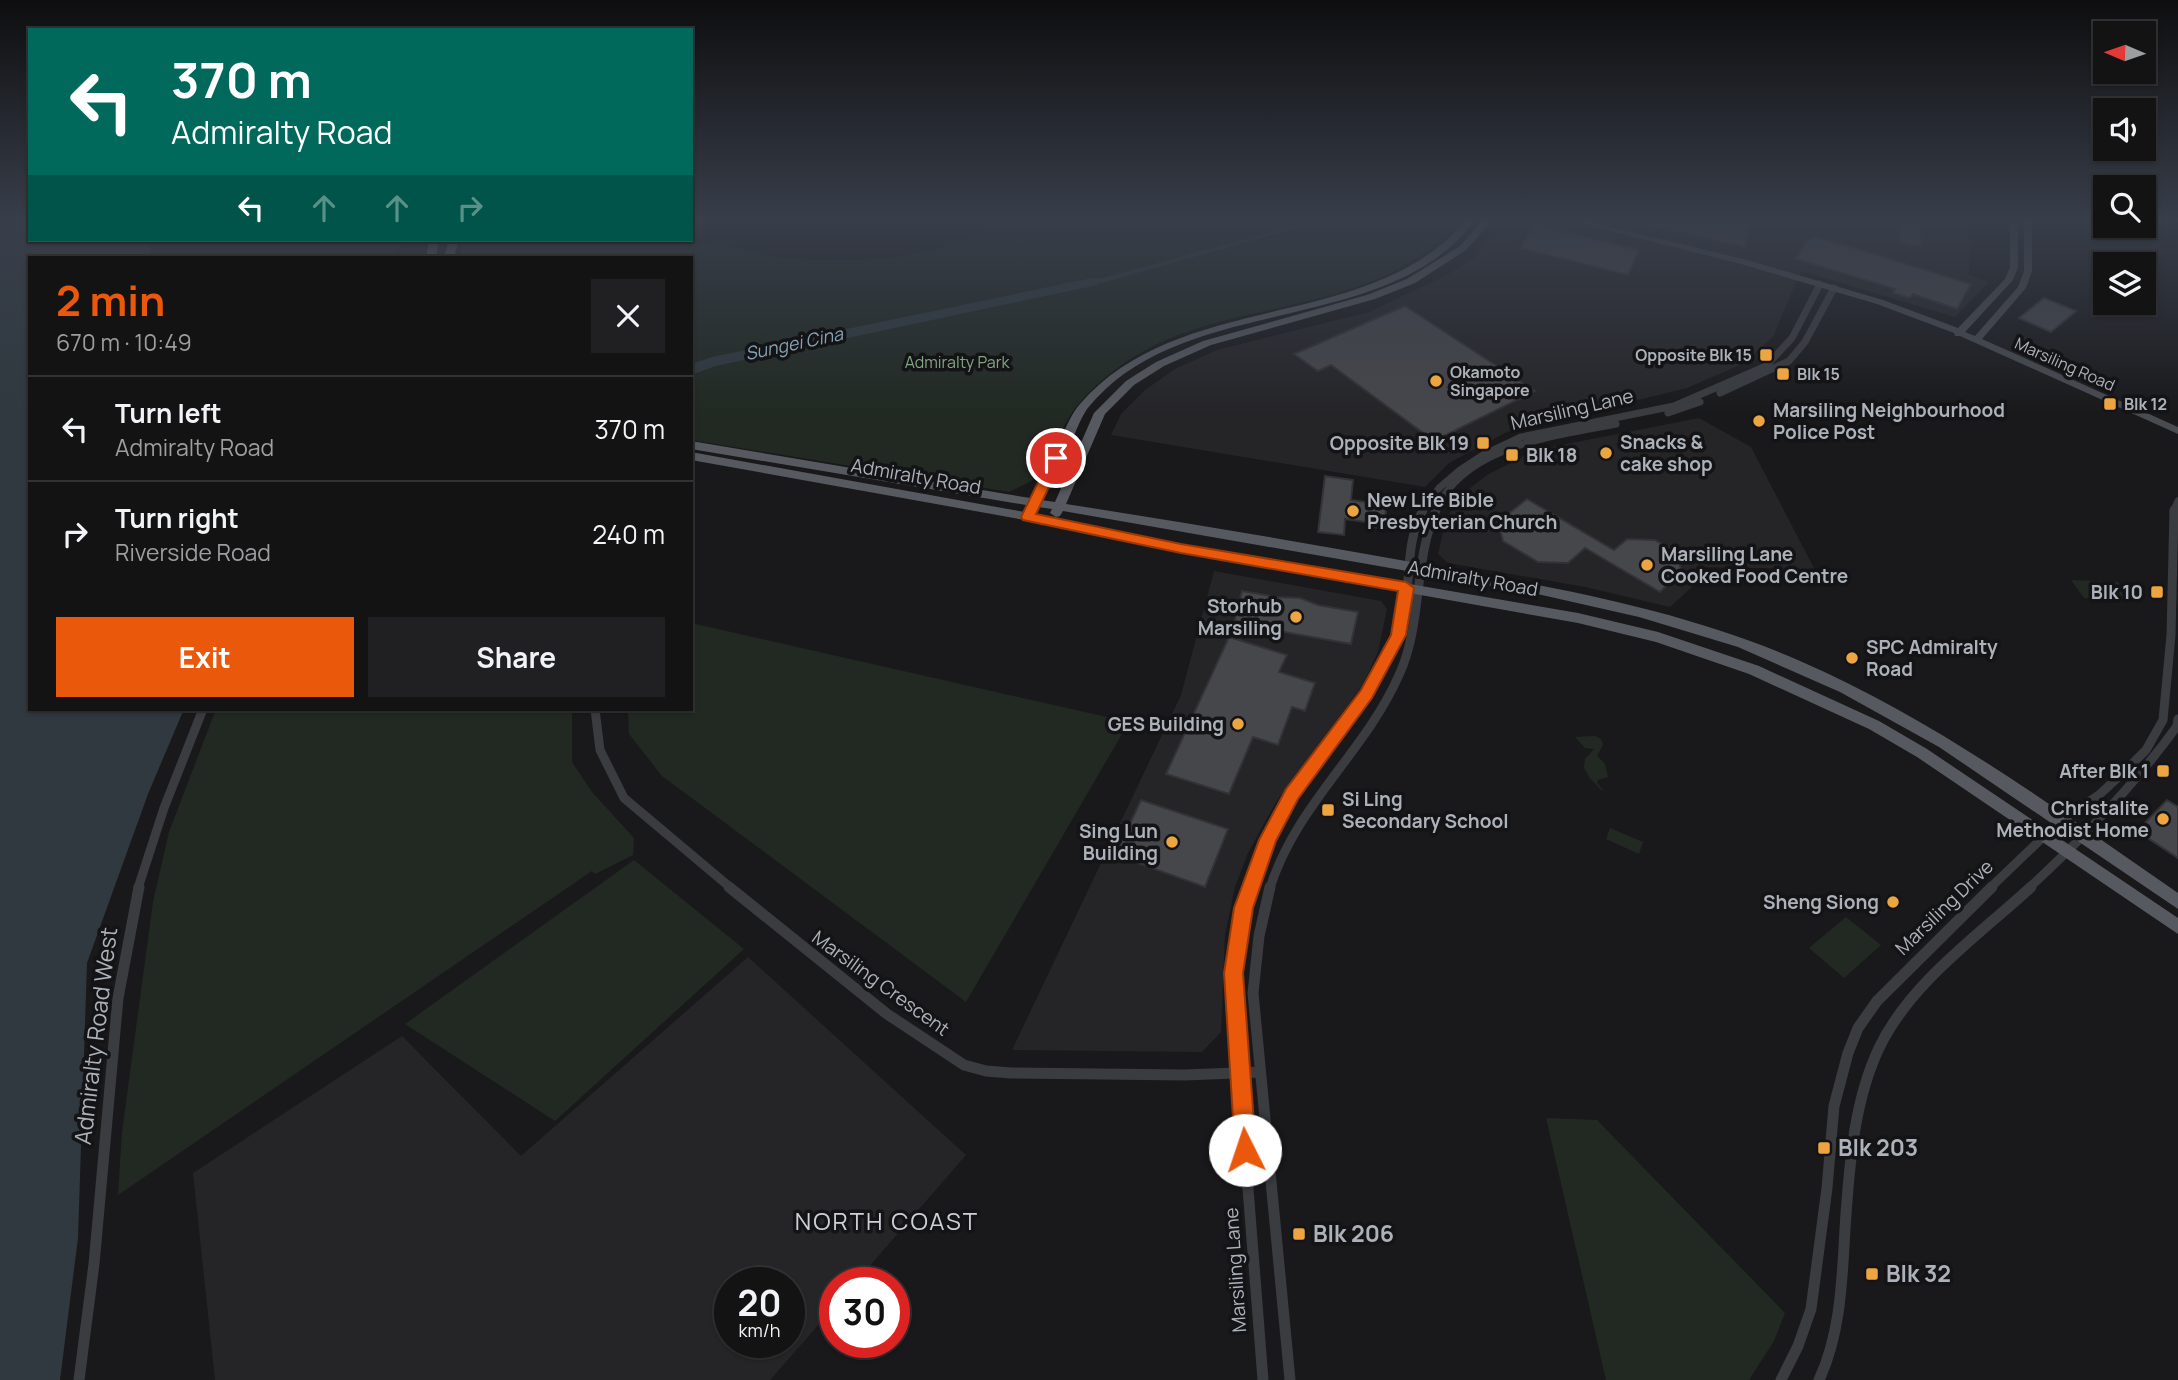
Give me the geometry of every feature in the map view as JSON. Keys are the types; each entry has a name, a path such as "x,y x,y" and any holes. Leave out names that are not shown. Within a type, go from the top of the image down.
{"main road":[{"path":"1028,517 1084,406 1112,378 1143,359 1197,335 1343,296 1368,286"},
{"path":"1053,521 1100,413 1129,383 1160,364 1207,343 1371,298 1398,286"},
{"name":"Admiralty Road","path":"693,445 1033,503 1154,520 1416,567 1614,606 1756,649 1796,665 1896,716 2082,835 2178,902"},
{"name":"Admiralty Road","path":"693,456 1053,521 1181,548 1618,626 1668,640 1755,670 1874,725 1922,753 2178,927"}],"street":[{"name":"Marsiling Lane","path":"1263,1380 1233,973 1240,922 1268,840 1292,794 1367,694 1399,635 1430,521 1452,486 1475,468 1517,446 1559,433 1674,406 1766,366 1792,338 1819,286"},
{"name":"Marsiling Road","path":"1828,286 1961,331 2178,424"},
{"path":"1961,331 2003,286"},
{"path":"1978,338 2020,286"},
{"name":"Marsiling Lane","path":"1416,567 1415,529 1428,500 1468,464 1506,444 1679,411 1789,360 1805,342 1834,288"},
{"name":"Marsiling Road","path":"1978,338 2178,431"},
{"name":"Marsiling Drive","path":"1781,1380 1798,1346 1811,1309 1827,1188 1834,1106 1858,1028 1877,1001 1922,954 2044,836 2060,821 2099,795 2146,750 2163,720 2171,635 2172,525 2174,506 2178,501"},
{"name":"Marsiling Lane","path":"1290,1380 1253,1003 1254,972 1261,926 1273,878 1286,847 1312,804 1392,690 1410,642 1412,589"},
{"name":"Admiralty Road West","path":"79,1380 94,1266 103,1141 127,943 153,835 201,711"},
{"name":"Marsiling Crescent","path":"595,711 600,750 624,798 801,947 887,1014 964,1065 1001,1072 1260,1072"},
{"path":"1819,1380 1838,1323 1857,1116 1880,1045 1941,970 2067,852 2134,784 2177,726 2178,719"}],"shaded area":[{"path":"0,286 28,286 28,711 183,711 148,794 87,963 78,1238 60,1380 0,1380"},
{"path":"1423,286 1794,286 1773,337 1742,364 1687,388 1507,432 1449,463 1425,487 1111,435 1121,414 1145,390 1175,369 1217,350 1369,312"},
{"path":"1853,286 1985,286 1955,317"},
{"path":"1699,418 1751,447 1816,572 1811,569 1699,567 1703,577 1670,607 1585,587 1448,563 1438,554 1445,522 1452,509 1461,495 1487,475 1536,450"},
{"path":"1214,571 1381,601 1387,609 1378,652 1362,686 1276,802 1248,853 1235,887 1225,935 1221,1032 1202,1052 1012,1050 1181,695"},
{"path":"748,957 966,1155 869,1267 819,1267 819,1324 805,1340 805,1267 714,1267 714,1358 789,1358 770,1380 215,1380 193,1173 402,1036 521,1156"}],"green space":[{"name":"Admiralty Park","path":"693,286 1359,286 1193,330 1131,358 1108,375 1078,405 1066,422 1043,472 1009,492 693,440"},
{"path":"2071,580 2118,582 2132,600 2084,598"},
{"path":"693,623 1129,722 966,1002 662,776 629,734 628,711 693,711"},
{"path":"215,711 572,711 572,762 592,792 634,838 633,855 595,874 592,871 118,1195 122,1132 153,902 169,832"},
{"path":"1595,736 1601,739 1603,745 1597,756 1605,764 1608,777 1598,780 1597,783 1603,790 1584,768 1585,759 1594,749 1585,748 1575,737"},
{"path":"1610,828 1643,842 1639,854 1606,839"},
{"path":"634,860 744,949 555,1121 405,1024"},
{"path":"1846,917 1881,945 1844,978 1809,948"},
{"path":"1546,1118 1597,1120 1785,1313 1774,1341 1749,1380 1606,1380"}],"building":[{"path":"1886,286 1970,286 1957,309 1913,294 1910,298 1893,293 1895,289"},
{"path":"2044,298 2076,311 2051,332 2019,318"},
{"name":"Okamoto Singapore","path":"1405,306 1535,391 1434,441 1331,365 1318,371 1294,354"},
{"name":"New Life Bible Presbyterian Church","path":"1325,476 1353,480 1351,500 1386,505 1385,529 1373,527 1373,523 1345,519 1344,535 1318,532"},
{"path":"1527,499 1614,550 1627,539 1655,540 1674,551 1682,571 1660,592 1585,548 1568,563 1538,562 1503,541 1498,522"},
{"name":"Storhub Marsiling","path":"1242,591 1300,598 1318,605 1358,612 1351,644 1234,623"},
{"name":"GES Building","path":"1229,637 1287,655 1279,672 1315,683 1305,711 1292,707 1278,745 1253,737 1229,794 1166,774"},
{"name":"Sing Lun Building","path":"1141,800 1228,829 1205,887 1115,855"},
{"name":"Christalite Methodist Home","path":"2167,800 2178,807 2178,858 2137,831"}],"waterway":[{"name":"Sungei Cina","path":"693,369 712,362 1071,286"}],"place":[{"name":"Opposite Blk 15","path":"1766,355"},
{"name":"Blk 15","path":"1783,374"},
{"name":"Okamoto Singapore","path":"1436,381"},
{"name":"Blk 12","path":"2110,404"},
{"name":"Marsiling Neighbourhood Police Post","path":"1759,421"},
{"name":"Opposite Blk 19","path":"1483,443"},
{"name":"Snacks & cake shop","path":"1606,453"},
{"name":"Blk 18","path":"1512,455"},
{"name":"New Life Bible Presbyterian Church","path":"1353,511"},
{"name":"Marsiling Lane Cooked Food Centre","path":"1647,565"},
{"name":"Blk 10","path":"2157,592"},
{"name":"Storhub Marsiling","path":"1296,617"},
{"name":"SPC Admiralty Road","path":"1852,658"},
{"name":"GES Building","path":"1238,724"},
{"name":"After Blk 1","path":"2163,771"},
{"name":"Si Ling Secondary School","path":"1328,810"},
{"name":"Christalite Methodist Home","path":"2163,819"},
{"name":"Sing Lun Building","path":"1172,842"},
{"name":"Sheng Siong","path":"1893,902"},
{"name":"Blk 203","path":"1824,1148"},
{"name":"Blk 206","path":"1299,1234"},
{"name":"Blk 32","path":"1872,1274"}],"district":[{"name":"NORTH COAST","path":"887,1222"}],"route":[{"path":"1056,458 1028,517 1181,548 1406,588 1399,635 1367,694 1292,794 1268,840 1248,894 1240,922 1233,973 1245,1150"}]}
